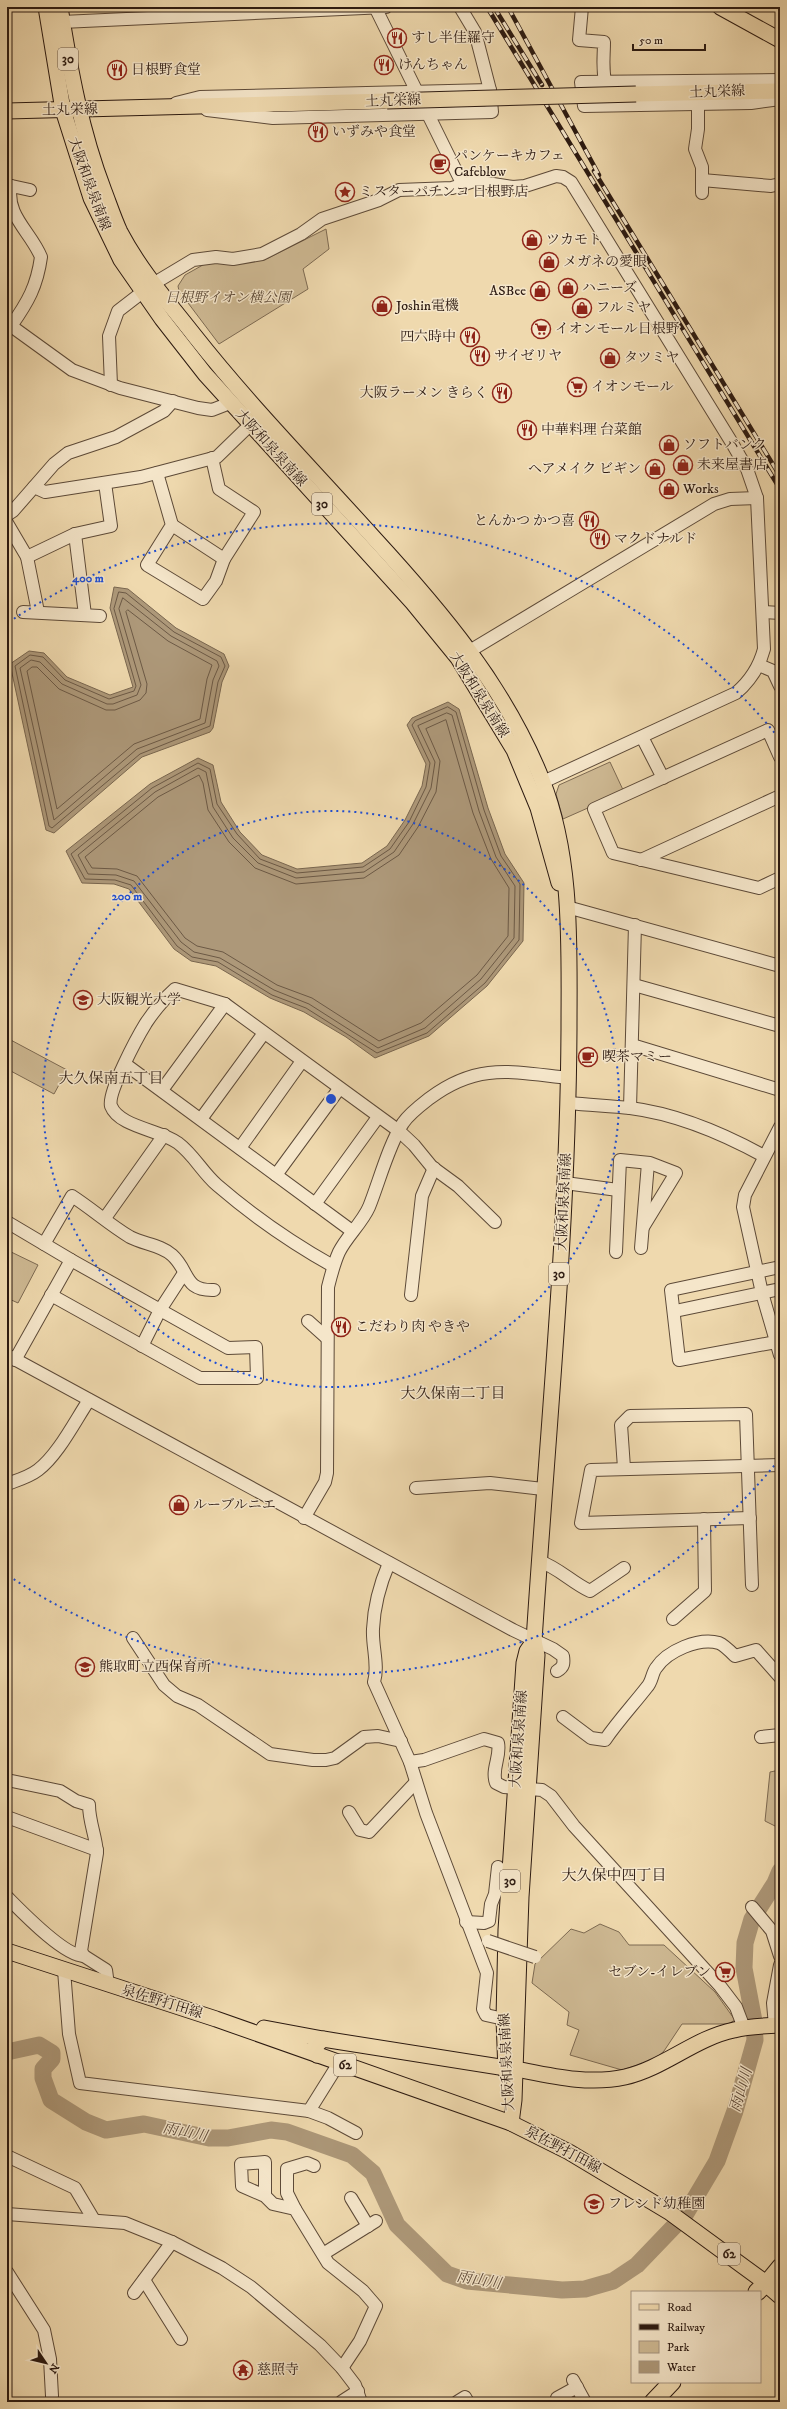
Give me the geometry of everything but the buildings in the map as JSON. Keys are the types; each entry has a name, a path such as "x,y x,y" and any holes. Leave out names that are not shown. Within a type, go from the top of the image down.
{"highway":[{"path":"761,2287 780,2295"},
{"path":"653,2402 671,2383"}],"main road":[{"name":"大阪和泉泉南線","path":"46,7 63,110 100,220 121,260 398,564 509,712 543,782 553,814 564,862 570,946 569,1103 565,1183 543,1489 534,1641 527,1651 524,1663 518,1957 511,2069 510,2123"},
{"name":"大阪和泉泉南線","path":"60,7 71,76 92,160 119,230 148,288 195,362 230,403 413,603 464,654 480,691 514,750 538,808 567,906"},
{"path":"720,7 780,40"},
{"path":"773,91 780,84"},
{"name":"土丸栄線","path":"7,111 773,91"},
{"name":"大阪和泉泉南線","path":"511,2069 504,2019 506,1930 522,1788"},
{"name":"泉佐野打田線","path":"7,1951 216,2019 510,2123 569,2152 669,2212 690,2227 761,2287"},
{"name":"62","path":"216,2019 323,2039 586,2080 626,2077 652,2068 708,2040 734,2030 763,2027"},
{"name":"62","path":"317,2055 314,2048 323,2039"},
{"path":"761,2287 780,2266"}],"street":[{"path":"62,22 148,13 379,7 416,92 428,113 462,183"},
{"path":"184,107 273,118 492,112 490,90 476,32 460,7"},
{"path":"582,7 579,40 604,42 602,64 605,82"},
{"path":"780,80 581,82 584,106 751,103 780,99"},
{"path":"161,108 200,97 490,90"},
{"path":"698,104 698,129 695,149 702,167 702,193"},
{"path":"111,385 109,346 112,323 118,311 148,288 193,260 216,257 234,259 262,254 301,234 322,219 379,200 399,190 452,188 462,183 481,182 513,187 525,186 556,176 563,176 571,182 747,469 757,498 764,612 764,650 754,675 736,693 543,782"},
{"path":"702,180 771,186 780,184"},
{"path":"30,190 9,185 13,214 41,257 38,280 26,304 9,324 72,370 111,385 173,402 212,410 230,403"},
{"path":"7,515 13,511 54,464 68,453 116,437 164,411 173,402"},
{"path":"34,487 45,492 105,483 157,473 218,457 250,425"},
{"path":"172,525 147,565 203,599 216,581 224,559 254,512 219,489 212,458"},
{"path":"157,473 172,525 224,559"},
{"path":"27,556 75,534 111,526 105,483"},
{"path":"464,654 714,504 730,499 757,498"},
{"path":"7,523 27,556 38,612"},
{"path":"75,534 85,615"},
{"path":"23,612 100,616"},
{"path":"764,612 780,613"},
{"path":"759,665 772,671 780,686"},
{"path":"780,757 768,730 594,809 613,853 759,888 780,878"},
{"path":"642,737 663,778"},
{"path":"641,860 780,796"},
{"path":"567,906 780,966"},
{"path":"630,1108 635,925"},
{"path":"634,985 780,1026"},
{"path":"333,1266 299,1246 216,1184 192,1154 164,1135 124,1120 116,1114 111,1105 111,1095 146,1024 175,989 225,1004 378,1118 399,1131 414,1145 434,1168 458,1186 495,1222"},
{"path":"162,1090 225,1004"},
{"path":"201,1119 264,1033"},
{"path":"632,1046 780,1090"},
{"path":"240,1148 302,1061"},
{"path":"126,1064 352,1231"},
{"path":"304,1518 325,1482 328,1287 333,1266 339,1252 368,1209 404,1122 418,1107 441,1090 457,1081 478,1074 495,1071 511,1071 568,1078"},
{"path":"276,1175 340,1089"},
{"path":"569,1103 630,1108 682,1120 711,1130 764,1156"},
{"path":"315,1204 378,1118"},
{"path":"780,1127 745,1195 743,1207 748,1234 759,1271 762,1293 780,1355"},
{"path":"105,1218 164,1135"},
{"path":"616,1252 620,1160 648,1163 676,1172 642,1227"},
{"path":"641,1248 648,1163"},
{"path":"411,1295 422,1196 434,1168"},
{"path":"565,1183 618,1190"},
{"path":"44,1244 72,1196 130,1237 170,1254 196,1287 203,1290 214,1290"},
{"path":"7,1222 71,1260 228,1348 256,1347 257,1378 200,1378 51,1295"},
{"path":"71,1260 51,1295 11,1357 304,1518 534,1641 553,1649 562,1656 564,1662 561,1668 557,1671"},
{"path":"776,1342 679,1360 675,1311 671,1290 780,1267"},
{"path":"142,1346 160,1310 184,1273"},
{"path":"675,1311 780,1289"},
{"path":"308,1321 327,1338"},
{"path":"7,1484 29,1476 39,1469 70,1430 88,1400"},
{"path":"624,1468 621,1426 630,1416 746,1414 752,1585"},
{"path":"750,1518 581,1523 591,1470 780,1465"},
{"path":"416,1488 490,1483 543,1489"},
{"path":"673,1619 705,1592 704,1519"},
{"path":"539,1561 555,1567 573,1582 590,1591 624,1568"},
{"path":"389,1563 381,1583 376,1604 373,1630 377,1670 374,1682 410,1762 466,1922 487,1973 483,2009 486,2015 492,2018 504,2019"},
{"path":"133,1638 164,1685 177,1696 198,1705 270,1754 313,1760 326,1760 335,1758 364,1737 378,1736 401,1741"},
{"path":"563,1717 591,1738 606,1740 622,1717 649,1685 654,1669 661,1661 684,1647 700,1642 719,1643 735,1656 756,1650 780,1678"},
{"path":"761,1737 780,1735"},
{"path":"410,1762 424,1760 484,1739 492,1740 498,1743 500,1751 493,1776 496,1783 504,1787 542,1790 551,1796 574,1826 720,1986 736,2007 763,2027 772,2003 780,1965"},
{"path":"7,1780 60,1791 76,1801 89,1805 89,1818 97,1840 97,1850 81,1951 84,1956 106,1970 108,1985"},
{"path":"349,1812 360,1830 369,1832 416,1782"},
{"path":"7,1817 97,1850"},
{"path":"466,1922 484,1923 489,1921 491,1904 495,1894 498,1867"},
{"path":"7,1897 50,1936 76,1956 84,1956"},
{"path":"752,1907 772,1931 780,1956"},
{"path":"475,1944 488,1941 535,1958"},
{"path":"64,1970 69,2034 80,2083 309,2111 328,2118 356,2133"},
{"path":"309,2111 339,2063"},
{"path":"7,2156 75,2188 94,2220"},
{"path":"314,2166 307,2163 287,2169 287,2193 328,2263 363,2291 376,2306 360,2341 342,2368"},
{"path":"265,2196 273,2204 295,2208"},
{"path":"323,2254 372,2223 351,2198"},
{"path":"7,2214 125,2223 172,2242 238,2277 320,2345 342,2368 360,2397 341,2402"},
{"path":"134,2293 172,2242"},
{"path":"7,2272 44,2330 50,2359 52,2396"},
{"path":"144,2280 181,2339"},
{"path":"557,2398 575,2384 585,2402"},
{"path":"457,2402 465,2397 468,2402"}],"green space":[{"path":"153,7 209,7 209,10 153,12"},
{"name":"日根野イオン横公園","path":"326,229 329,249 303,269 308,289 219,344 179,291 178,286 185,275 210,261 234,264 268,258"},
{"path":"610,762 624,792 563,819 556,794 559,785"},
{"path":"7,1038 67,1070 54,1094 7,1069"},
{"path":"7,1250 38,1265 18,1303 7,1298"},
{"path":"780,1770 780,1825 777,1827 765,1821 770,1772"},
{"path":"600,1924 619,1932 629,1945 664,1945 715,1992 735,2020 728,2024 682,2024 664,2051 654,2060 622,2070 570,2055 579,2030 567,2025 569,2012 532,1983 535,1964 571,1929 584,1933"}],"water":[{"path":"114,587 128,589 176,628 224,654 229,666 222,682 213,728 210,732 142,757 54,833 46,830 10,664 29,651 44,653 67,677 110,695 133,687 110,608"},
{"path":"448,702 459,709 488,808 505,854 524,883 523,941 487,986 429,1036 375,1058 346,1037 304,1012 270,998 216,966 191,961 174,949 129,889 114,884 82,883 66,851 150,784 198,758 213,765 221,802 240,832 262,855 297,869 362,863 387,846 405,820 422,786 426,764 407,725 412,718"}],"waterway":[{"name":"雨山川","path":"7,2052 39,2045 52,2053 52,2059 43,2069 43,2078 51,2100 86,2122 106,2130 144,2124 209,2138 228,2138 271,2130 287,2132 352,2155 373,2173 397,2225 447,2274 467,2281 562,2290 585,2289 613,2281 637,2265 685,2215 717,2161 735,2111 755,2040 754,2021 744,1968 745,1943 752,1919 775,1883 780,1871"}],"railway":[{"path":"487,7 780,489"},
{"path":"494,7 542,85"},
{"path":"508,7 599,175"},
{"path":"594,171 780,476"}],"place":[{"name":"すし半佳羅守","path":"397,38"},
{"name":"けんちゃん","path":"384,65"},
{"name":"日根野食堂","path":"117,70"},
{"name":"いずみや食堂","path":"318,132"},
{"name":"パンケーキカフェ Cafeblow","path":"440,164"},
{"name":"ミスターパチンコ 日根野店","path":"345,192"},
{"name":"ツカモト","path":"532,240"},
{"name":"メガネの愛眼","path":"549,262"},
{"name":"ハニーズ","path":"568,288"},
{"name":"ASBee","path":"540,291"},
{"name":"Joshin電機","path":"382,306"},
{"name":"フルミヤ","path":"582,308"},
{"name":"イオンモール日根野","path":"541,329"},
{"name":"四六時中","path":"470,337"},
{"name":"サイゼリヤ","path":"480,356"},
{"name":"タツミヤ","path":"610,358"},
{"name":"イオンモール","path":"577,387"},
{"name":"大阪ラーメン きらく","path":"502,393"},
{"name":"中華料理 台菜館","path":"527,430"},
{"name":"ソフトバンク","path":"669,445"},
{"name":"未来屋書店","path":"683,465"},
{"name":"ヘアメイク ビギン","path":"655,469"},
{"name":"Works","path":"669,489"},
{"name":"とんかつ かつ喜","path":"589,521"},
{"name":"マクドナルド","path":"600,539"},
{"name":"大阪観光大学","path":"83,1000"},
{"name":"喫茶マミー","path":"588,1057"},
{"name":"こだわり肉 やきや","path":"341,1327"},
{"name":"ルーブルニエ","path":"179,1505"},
{"name":"熊取町立西保育所","path":"85,1667"},
{"name":"セブン-イレブン","path":"725,1972"},
{"name":"フレンド幼稚園","path":"594,2204"},
{"name":"慈照寺","path":"243,2370"}],"district":[{"name":"大久保南五丁目","path":"111,1078"},
{"name":"大久保南二丁目","path":"453,1393"},
{"name":"大久保中四丁目","path":"614,1875"}]}
